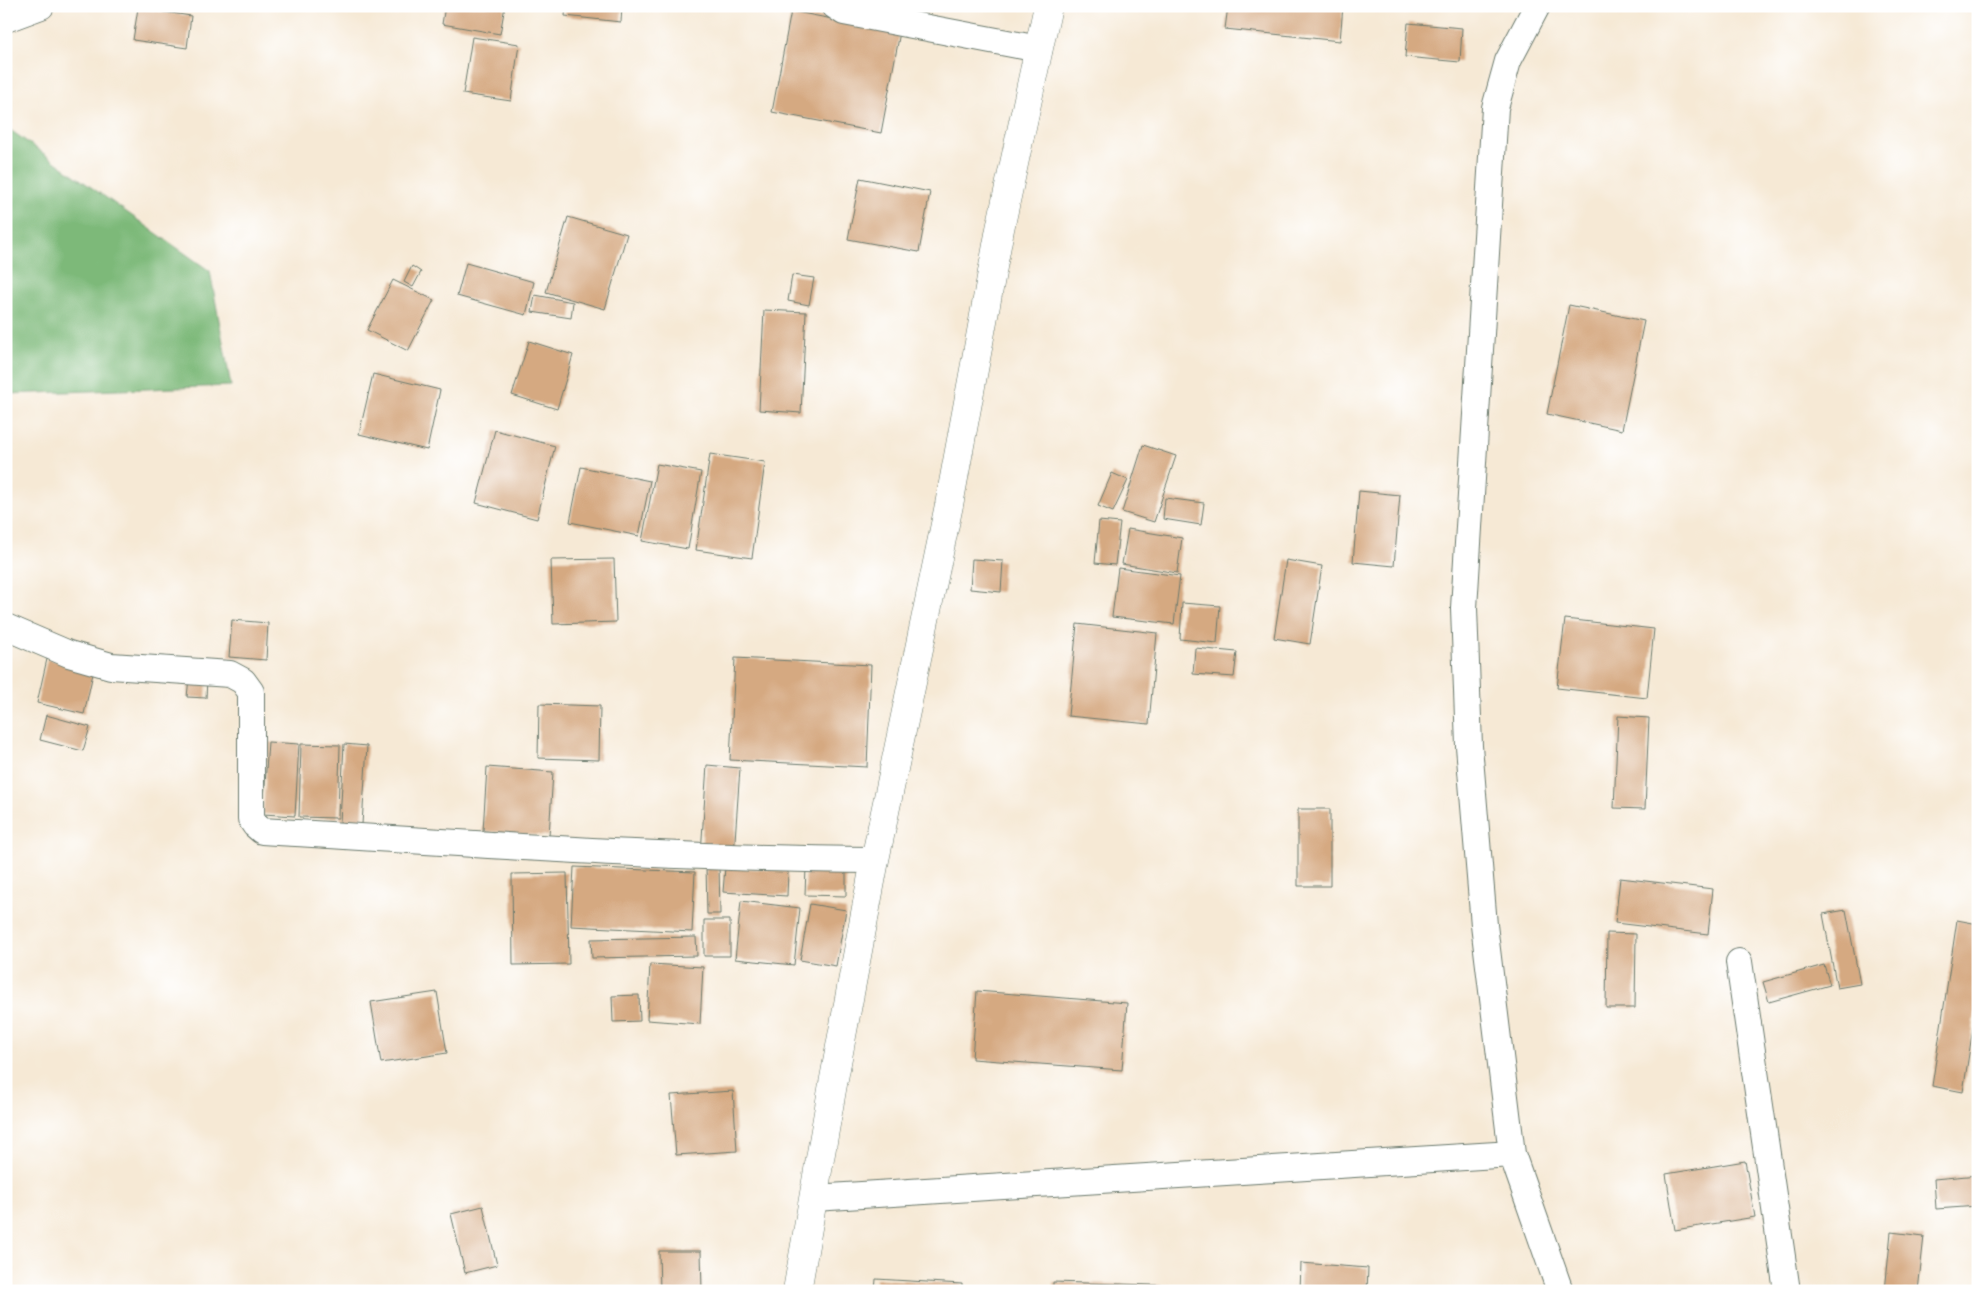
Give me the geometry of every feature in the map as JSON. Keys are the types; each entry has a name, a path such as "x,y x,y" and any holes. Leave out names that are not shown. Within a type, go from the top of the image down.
{"street":[{"path":"6,19 41,6"},
{"path":"835,6 844,12 1039,49"},
{"path":"797,1291 833,1084 876,860 949,505 1000,229 1048,6"},
{"path":"1537,6 1508,61 1495,108 1464,608 1469,746 1482,895 1512,1154 1560,1291"},
{"path":"6,627 69,654 111,666 230,674 243,681 251,692 251,819 262,831 763,860 876,860"},
{"path":"1739,962 1787,1291"},
{"path":"814,1198 1512,1154"}],"green space":[{"path":"6,127 210,271 231,386 6,394"}],"building":[{"path":"445,6 505,6 500,34 442,24"},
{"path":"566,6 622,6 621,22 565,16"},
{"path":"1228,6 1343,6 1340,41 1225,29"},
{"path":"138,8 191,16 187,48 133,40"},
{"path":"791,11 900,32 881,133 772,112"},
{"path":"1408,23 1462,28 1460,62 1405,57"},
{"path":"472,37 519,44 511,101 463,94"},
{"path":"860,178 930,192 919,252 848,239"},
{"path":"568,217 627,234 605,309 546,292"},
{"path":"466,263 534,282 526,315 457,296"},
{"path":"412,266 421,272 413,287 404,282"},
{"path":"792,275 814,278 809,305 788,301"},
{"path":"393,280 434,300 408,351 367,330"},
{"path":"535,295 573,302 571,318 532,312"},
{"path":"1569,305 1644,321 1622,430 1547,414"},
{"path":"764,310 806,312 801,413 759,410"},
{"path":"529,341 573,355 557,409 512,395"},
{"path":"373,374 440,390 427,450 359,434"},
{"path":"495,430 555,446 537,519 476,503"},
{"path":"1143,445 1176,456 1154,522 1122,512"},
{"path":"710,454 765,462 752,558 696,550"},
{"path":"657,464 701,472 688,549 642,541"},
{"path":"581,467 650,481 639,536 570,522"},
{"path":"1112,473 1128,480 1113,512 1098,506"},
{"path":"1359,491 1400,495 1394,566 1353,562"},
{"path":"1165,498 1204,503 1201,525 1163,519"},
{"path":"1099,521 1120,523 1115,565 1095,563"},
{"path":"1128,529 1182,538 1177,573 1122,564"},
{"path":"614,559 616,622 553,624 551,560"},
{"path":"972,559 1003,561 1001,592 970,589"},
{"path":"1286,560 1322,566 1310,644 1274,638"},
{"path":"1118,568 1180,576 1174,624 1112,617"},
{"path":"1182,603 1220,606 1217,643 1180,639"},
{"path":"1565,619 1654,629 1647,698 1557,688"},
{"path":"232,620 268,623 266,660 229,657"},
{"path":"1077,624 1157,633 1149,724 1068,716"},
{"path":"1195,648 1237,652 1234,677 1193,674"},
{"path":"735,658 871,665 867,767 730,760"},
{"path":"47,659 94,669 84,714 37,703"},
{"path":"189,678 207,680 206,698 187,697"},
{"path":"539,704 600,706 599,760 538,758"},
{"path":"46,715 90,727 83,751 40,740"},
{"path":"1618,716 1649,718 1645,809 1614,808"},
{"path":"268,742 299,744 295,816 263,814"},
{"path":"301,744 340,745 338,818 299,817"},
{"path":"344,744 367,746 362,824 340,823"},
{"path":"707,765 740,768 734,855 701,853"},
{"path":"487,767 553,772 549,836 483,831"},
{"path":"1298,809 1330,809 1330,886 1298,886"},
{"path":"706,865 719,865 720,914 707,914"},
{"path":"574,867 695,872 692,932 571,926"},
{"path":"725,867 788,871 787,896 723,892"},
{"path":"806,867 846,869 846,896 805,895"},
{"path":"567,873 569,964 513,965 512,874"},
{"path":"1620,878 1713,889 1708,934 1615,923"},
{"path":"741,901 800,908 794,965 735,959"},
{"path":"810,904 846,910 836,966 800,960"},
{"path":"1846,910 1860,984 1837,988 1823,914"},
{"path":"704,920 730,920 730,956 704,956"},
{"path":"1957,920 1978,924 1978,996 1963,1092 1932,1086"},
{"path":"1607,933 1636,934 1635,1008 1606,1008"},
{"path":"696,937 697,956 592,958 591,939"},
{"path":"650,964 703,967 700,1024 647,1020"},
{"path":"1824,965 1830,985 1769,1002 1763,982"},
{"path":"977,991 1127,1003 1122,1070 972,1059"},
{"path":"437,992 447,1053 381,1063 371,1002"},
{"path":"639,995 640,1021 613,1022 612,996"},
{"path":"733,1091 737,1151 676,1155 671,1095"},
{"path":"1745,1161 1755,1217 1675,1230 1666,1174"},
{"path":"1978,1175 1978,1206 1936,1209 1934,1179"},
{"path":"483,1206 497,1265 465,1273 451,1214"},
{"path":"1891,1232 1924,1236 1918,1291 1885,1291"},
{"path":"659,1251 701,1251 702,1291 660,1291"},
{"path":"1301,1263 1368,1268 1367,1291 1300,1291"},
{"path":"876,1279 962,1284 962,1291 875,1291"},
{"path":"1053,1282 1183,1286 1183,1291 1053,1291"}]}
